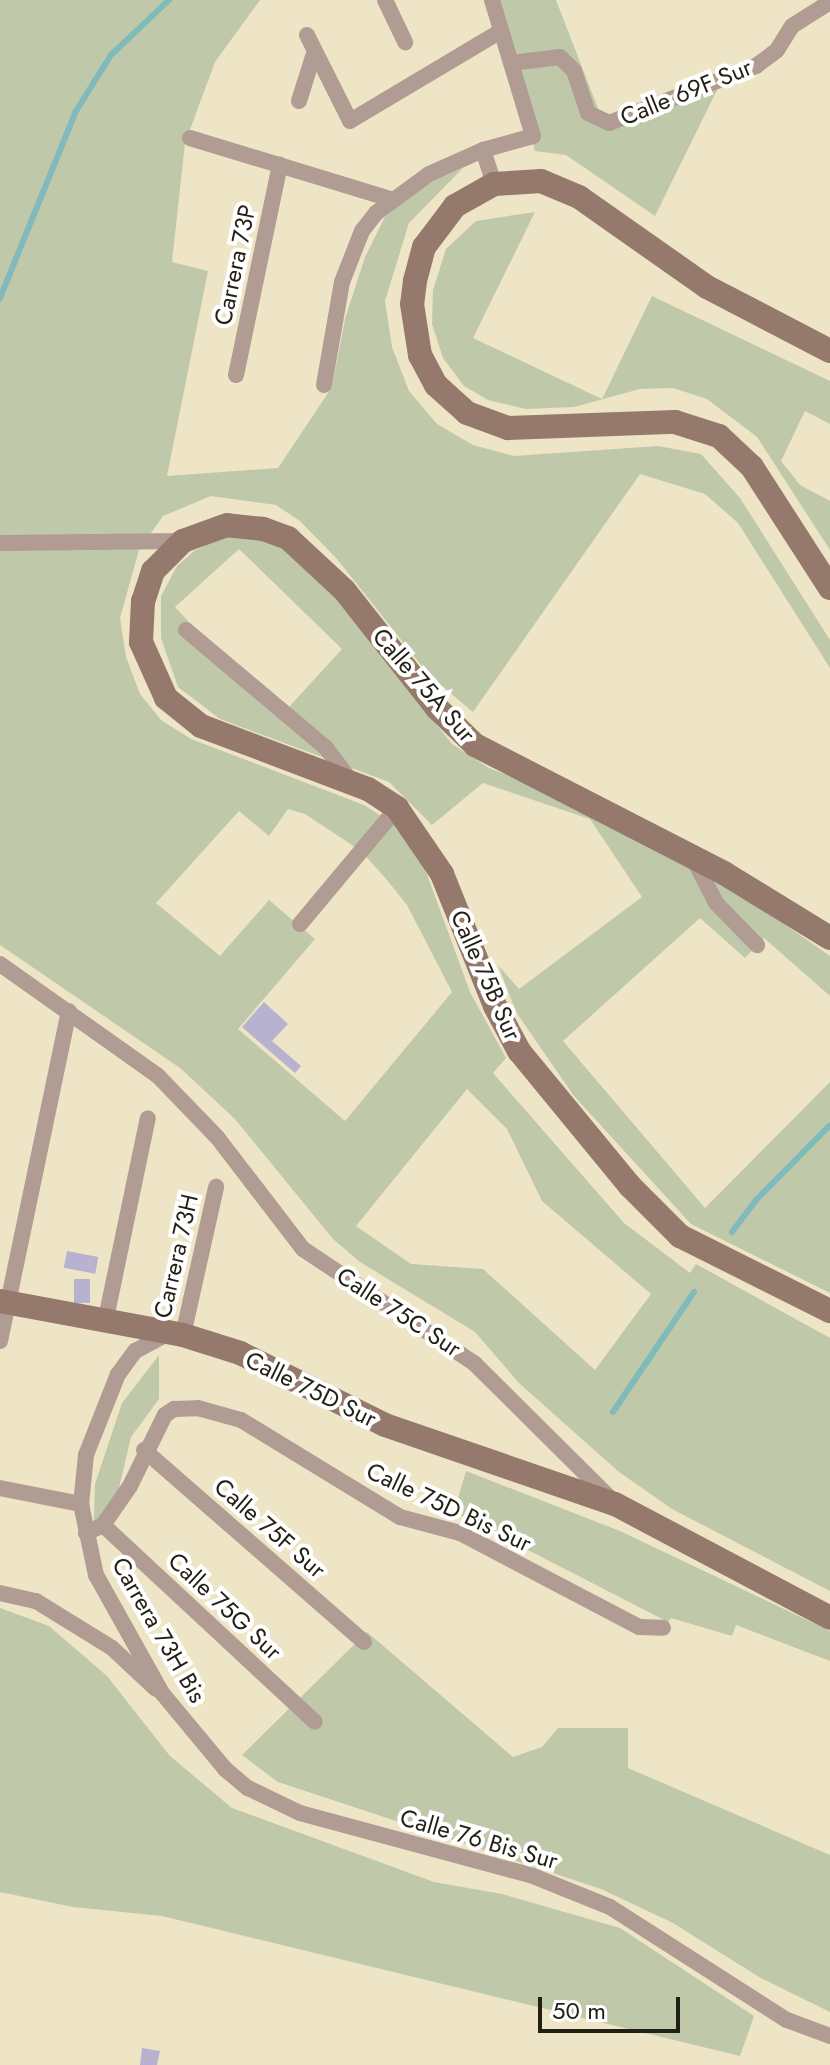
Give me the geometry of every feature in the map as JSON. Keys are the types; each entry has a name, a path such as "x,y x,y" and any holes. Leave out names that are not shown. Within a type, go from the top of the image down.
{"street":[{"path":"385,0 405,42"},
{"path":"324,385 350,257 362,231 391,199 429,174 483,150 533,136 492,0"},
{"name":"Calle 69F Sur","path":"511,63 560,57 574,71 588,113 609,123 756,66 777,50 792,26 830,2"},
{"path":"307,35 350,121 501,31"},
{"path":"299,101 314,53"},
{"path":"190,138 391,199"},
{"path":"483,150 494,184"},
{"name":"Carrera 73P","path":"236,375 280,165"},
{"path":"830,351 707,287 579,197 541,181 494,184 455,206 424,247 412,304 420,355 436,385 480,420 508,428 675,422 719,436 752,467 830,588"},
{"name":"Calle 75A Sur","path":"183,541 227,525 263,529 314,558 437,708 475,745 692,856 830,938"},
{"path":"0,543 183,541"},
{"name":"Calle 75B Sur","path":"183,541 166,554 147,583 141,628 145,656 166,698 189,719 351,782 397,808 442,874 495,1006 519,1051 630,1186 693,1244 830,1311"},
{"path":"186,630 326,748 351,782"},
{"path":"300,924 397,808"},
{"path":"692,856 716,903 757,945"},
{"name":"Calle 75C Sur","path":"0,964 69,1011 187,1104 303,1249 485,1372 615,1504 830,1618"},
{"path":"0,1341 5,1302 69,1011"},
{"path":"105,1323 148,1118"},
{"name":"Carrera 73H","path":"177,1334 216,1187"},
{"name":"Calle 75D Sur","path":"5,1302 177,1334 240,1353 406,1434 615,1504"},
{"name":"Carrera 73H Bis","path":"177,1334 135,1351 118,1374 86,1455 81,1504 96,1575 162,1693 199,1741"},
{"name":"Calle 75D Bis Sur","path":"144,1450 174,1409 222,1412 241,1420 400,1517 460,1533 639,1627 663,1628"},
{"path":"86,1533 103,1525 130,1486 144,1450"},
{"name":"Calle 75F Sur","path":"144,1450 364,1642"},
{"path":"0,1488 81,1504"},
{"name":"Calle 75G Sur","path":"103,1525 315,1722"},
{"path":"0,1593 36,1601 112,1648 162,1693"},
{"name":"Calle 76 Bis Sur","path":"199,1741 248,1788 275,1803 408,1846 533,1876 598,1902 655,1932 787,2020 830,2036"}],"green space":[{"path":"0,0 260,0 215,62 185,143 172,262 208,271 167,476 278,468 332,387 345,319 365,257 385,217 422,185 463,168 409,223 385,301 392,347 409,391 437,424 473,445 514,456 658,446 701,454 740,498 830,640 830,668 738,523 705,494 640,474 473,712 429,675 337,559 300,521 276,505 211,496 163,516 139,550 120,618 126,657 140,694 161,720 191,739 364,805 397,826 421,858 470,992 506,1058 493,1073 624,1223 690,1273 696,1264 830,1338 830,1591 672,1509 619,1472 519,1383 475,1332 360,1262 333,1239 235,1119 180,1068 0,945","holes":["288,809 305,814 361,851 387,880 407,905 452,992 345,1121 238,1029 315,939 269,900 220,956 156,903 239,811 269,836","467,1089 507,1129 542,1201 651,1294 595,1370 483,1269 411,1264 356,1226"]},
{"path":"492,0 556,0 606,129 719,86 655,216 566,155 535,151"},
{"path":"535,212 473,338 602,399 652,296 830,381 830,424 805,411 781,461 800,485 830,501 830,550 757,437 707,399 673,388 640,389 574,407 526,409 488,400 464,386 443,358 432,324 433,290 446,249 476,221"},
{"path":"227,536 262,539 287,550 331,591 452,744 489,768 580,804 729,885 830,956 830,996 764,938 745,958 700,918 563,1041 705,1208 830,1082 830,1293 691,1224 574,1096 516,1012 498,965 519,989 642,897 590,819 483,783 432,825 389,782 220,719 178,687 161,638 161,596 177,566 194,551","holes":["239,549 342,649 289,707 212,647 175,607"]},
{"path":"159,1355 159,1399 131,1437 114,1509 94,1521 95,1484 122,1403"},
{"path":"466,1471 620,1531 830,1631 830,1661 736,1625 732,1636 671,1618 668,1622 454,1512"},
{"path":"0,1608 49,1626 107,1676 170,1756 232,1808 434,1882 502,1894 620,1928 754,2016 740,2056 162,1916 73,1907 0,1892"},
{"path":"367,1632 513,1757 542,1747 558,1728 628,1728 628,1768 830,1855 830,2012 759,1977 673,1923 601,1889 278,1782 242,1755"}],"building":[{"path":"264,1002 288,1024 272,1041 301,1066 295,1073 242,1027"},
{"path":"67,1251 98,1257 95,1274 64,1268"},
{"path":"74,1279 90,1279 90,1303 74,1303"},
{"path":"142,2048 160,2051 157,2065 140,2065"}],"waterway":[{"path":"0,298 76,111 111,55 169,0"},
{"path":"732,1232 756,1200 830,1125"},
{"path":"613,1412 694,1292"}]}
